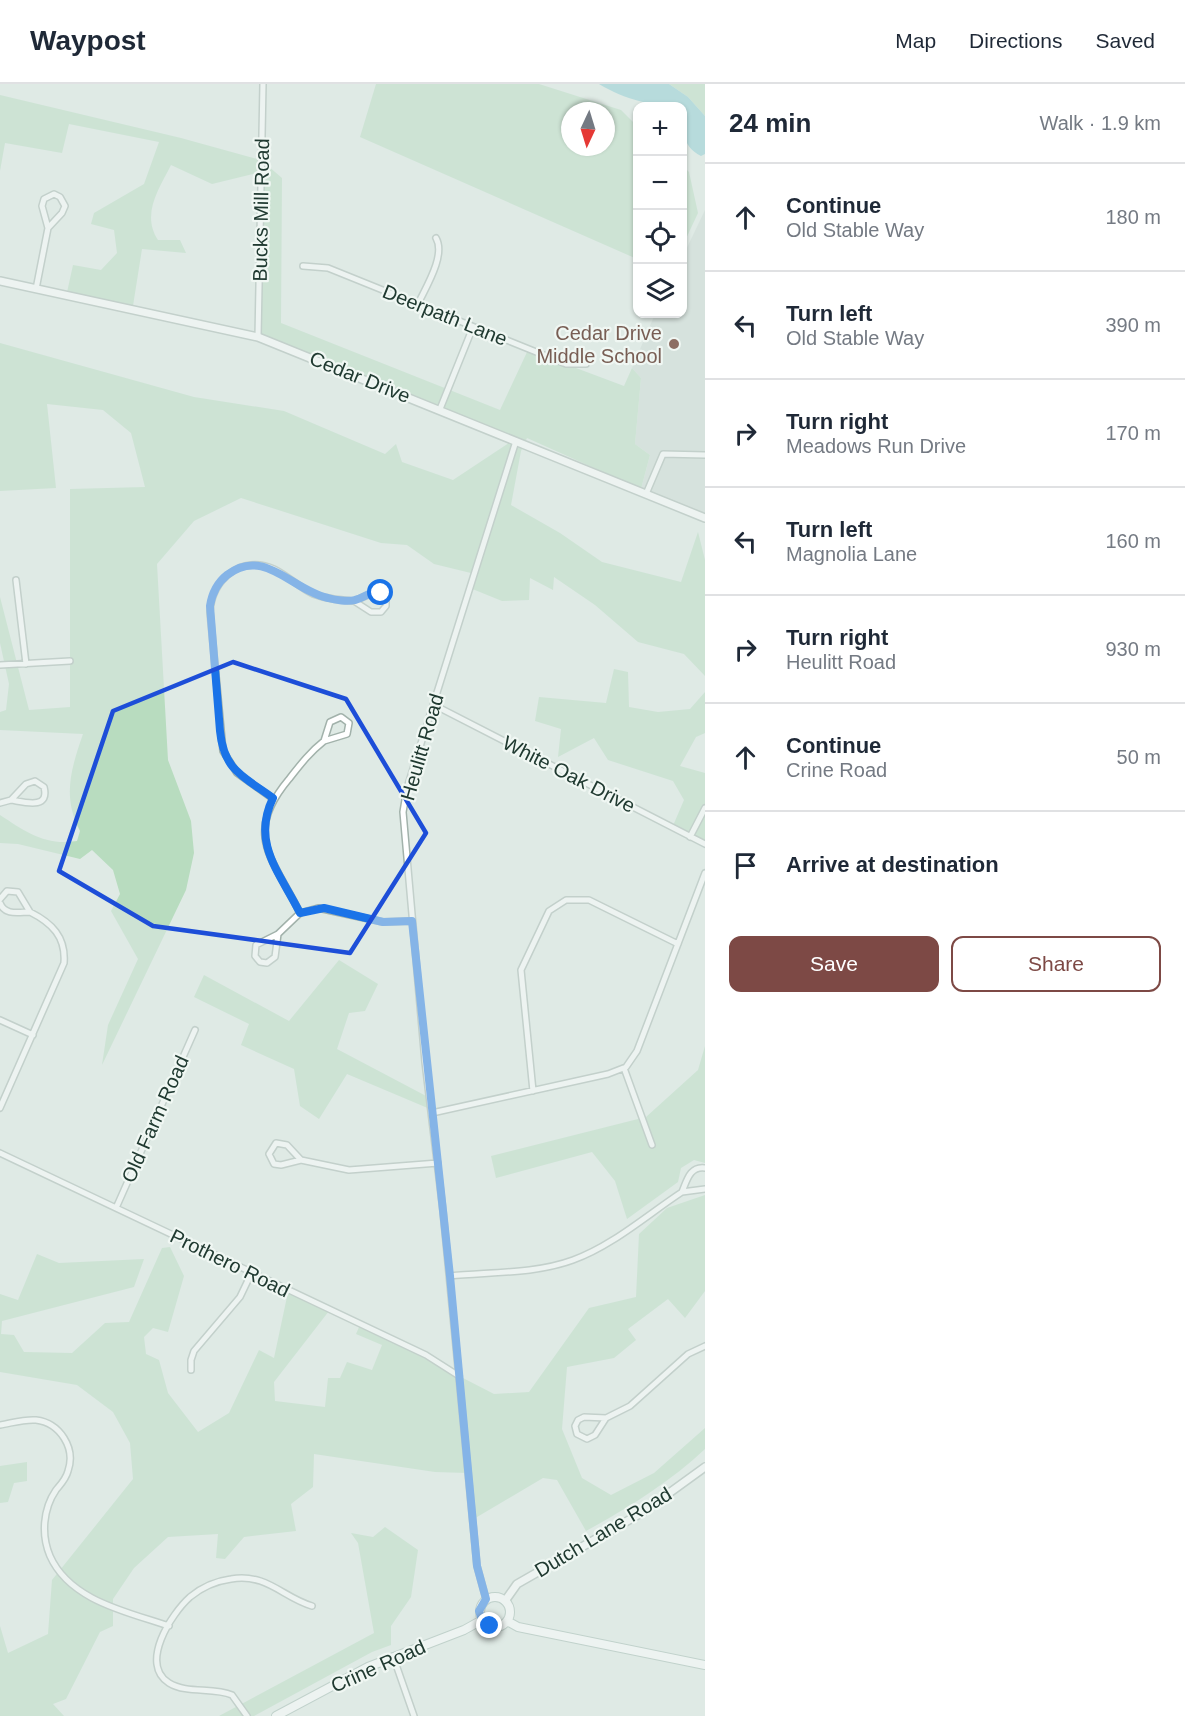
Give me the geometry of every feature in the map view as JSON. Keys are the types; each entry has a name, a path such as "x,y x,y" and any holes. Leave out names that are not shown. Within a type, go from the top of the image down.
{"main road":[{"path":"482,1620 480,1607 486,1599 495,1597 505,1601 509,1608 507,1621"},
{"name":"Crine Road","path":"276,1716 393,1656 457,1633 482,1620 494,1627 507,1621 518,1627 705,1665"}],"street":[{"name":"Bucks Mill Road","path":"258,337 263,84"},
{"path":"36,289 48,228 42,202 50,195 57,195 64,202 64,210 48,228"},
{"path":"418,304 437,258 439,243 436,238"},
{"name":"Deerpath Lane","path":"303,266 328,268 566,364 586,364"},
{"name":"Cedar Drive","path":"0,282 258,337 705,518"},
{"path":"440,409 473,327"},
{"name":"Heulitt Road","path":"486,1599 477,1566 450,1276 412,921 404,805 516,441"},
{"path":"646,494 663,454 705,455"},
{"path":"273,798 237,773 223,751 210,612 214,592 231,572 257,565 274,569 316,595 354,601 374,613 381,612 386,602 378,592 354,601"},
{"path":"16,580 26,664"},
{"path":"0,665 70,661"},
{"name":"White Oak Drive","path":"434,705 705,844"},
{"path":"300,913 266,847 264,826 273,798 309,755 324,741 333,718 346,720 350,726 347,734 324,741"},
{"path":"0,803 11,800 38,803 45,792 39,783 31,782 11,800"},
{"path":"690,837 705,808"},
{"path":"432,1113 624,1068 637,1051 705,873"},
{"path":"0,899 4,892 14,890 22,896 30,912 54,928 62,941 64,960 0,1108"},
{"path":"533,1091 521,970 549,911 566,900 590,900 678,944"},
{"path":"0,903 9,913 30,912"},
{"path":"278,934 275,957 267,963 260,962 254,952 256,945 278,934 300,913 324,908 383,922 412,921"},
{"path":"0,1020 33,1035"},
{"name":"Old Farm Road","path":"116,1208 195,1030"},
{"path":"624,1068 652,1145"},
{"path":"301,1160 284,1143 276,1143 269,1152 271,1161 277,1165 301,1160 350,1170 438,1163"},
{"name":"Prothero Road","path":"0,1153 426,1355 459,1376"},
{"path":"681,1192 692,1172 697,1167 705,1167"},
{"path":"450,1276 548,1267 572,1261 598,1248 681,1192 705,1189"},
{"path":"191,1370 194,1351 240,1297 251,1274"},
{"path":"606,1418 592,1438 584,1439 577,1434 575,1426 581,1418 606,1418 630,1406 688,1354 705,1346"},
{"path":"0,1425 27,1420 45,1422 58,1431 68,1445 69,1469 49,1505 45,1532 50,1556 62,1573 109,1606 169,1626"},
{"name":"Dutch Lane Road","path":"505,1601 517,1584 644,1512 705,1467"},
{"path":"247,1716 232,1695 174,1686 163,1678 157,1669 156,1658 169,1626 182,1606 196,1592 231,1579 265,1582 312,1606"},
{"path":"393,1656 414,1716"}],"highlighted area":[{"path":"233,662 346,699 426,833 350,953 153,926 59,871 113,711"}],"shaded area":[{"name":"Cedar Drive Middle School","path":"705,210 705,515 641,489 650,455 635,444 641,378 632,368 653,318 687,318 687,248"}],"green space":[{"path":"376,84 539,84 596,102 561,102 561,156 615,156 615,108 621,110 633,122 633,257 360,137"},
{"path":"669,84 705,84 705,116 688,97"},
{"path":"0,95 181,138 261,160 282,178 281,323 500,410 528,350 624,386 632,368 641,378 635,444 650,455 641,489 527,438 521,451 511,505 560,533 602,562 681,582 698,532 705,560 705,676 684,654 638,642 595,605 554,577 553,590 530,578 529,600 502,601 470,588 475,574 434,564 407,545 381,543 241,498 194,521 157,564 168,760 191,821 194,853 186,890 102,1065 108,1025 138,959 111,911 120,894 113,870 92,850 80,859 18,844 0,843 0,815 36,836 55,841 77,841 80,831 71,806 70,783 83,734 0,730 0,712 6,710 9,684 0,643 0,597 29,710 70,707 70,489 145,487 131,433 103,410 47,404 56,488 0,491 0,343 194,397 284,411 385,454 396,444 402,462 453,480 512,441 259,340 261,172 212,184 171,165 157,192 151,211 151,221 158,240 180,240 186,253 142,249 132,312 66,297 73,265 101,270 117,253 114,230 91,224 94,213 144,184 159,142 69,124 62,153 5,143 0,171"},
{"path":"687,170 689,172 698,213 687,236"},
{"path":"614,669 628,672 629,707 658,712 690,709 705,692 705,733 696,737 680,766 705,773 705,846 672,828 684,800 673,781 608,760 594,738 558,757 561,729 535,721 539,697 606,703"},
{"path":"339,960 378,984 365,1011 349,1013 337,1049 428,1097 430,1109 347,1074 319,1119 300,1106 294,1069 241,1045 249,1024 194,997 204,975 289,1021"},
{"path":"705,1046 705,1163 694,1160 681,1168 678,1182 627,1219 615,1181 592,1152 496,1178 491,1156 646,1117 698,1070"},
{"path":"705,1195 705,1291 685,1318 668,1299 628,1329 636,1340 614,1358 567,1367 562,1429 582,1478 611,1495 654,1473 705,1428 705,1449 663,1483 633,1504 586,1531 557,1480 543,1478 472,1520 467,1473 435,1472 314,1454 313,1487 291,1504 296,1531 244,1537 225,1559 216,1558 218,1534 168,1537 134,1568 113,1599 113,1626 100,1632 66,1699 53,1704 64,1716 0,1716 0,1626 8,1653 48,1634 52,1580 133,1479 130,1443 113,1412 77,1385 0,1372 0,1294 18,1300 37,1254 59,1263 144,1259 134,1287 2,1321 1,1334 14,1335 24,1352 72,1353 105,1323 129,1322 162,1248 170,1247 184,1276 168,1332 153,1328 144,1337 146,1354 159,1360 168,1393 198,1432 229,1413 259,1350 274,1358 288,1292 329,1311 274,1382 275,1401 325,1407 328,1378 340,1378 347,1362 372,1370 382,1345 356,1334 360,1325 494,1394 529,1392 589,1308 636,1297 639,1234 667,1208"},
{"path":"27,1462 27,1481 14,1483 8,1502 0,1503 0,1466"},
{"path":"385,1527 418,1550 411,1597 391,1626 391,1645 372,1652 254,1716 219,1716 374,1633 358,1543 351,1533 373,1537"}],"water":[{"path":"599,84 669,84 688,97 705,116 705,154 701,156 694,152 687,142 687,102 644,102 619,94"}],"place":[{"name":"Cedar Drive Middle School","path":"674,344"}],"route":[{"path":"381,593 371,593 354,601 331,599 304,589 274,569 257,565 243,566 224,577 214,592 210,606 220,731 223,751 232,768 273,798 265,815 266,847 300,913 324,908 383,922 412,921 425,1062 450,1276 477,1566 486,1599 479,1611 482,1620 490,1626"}]}
